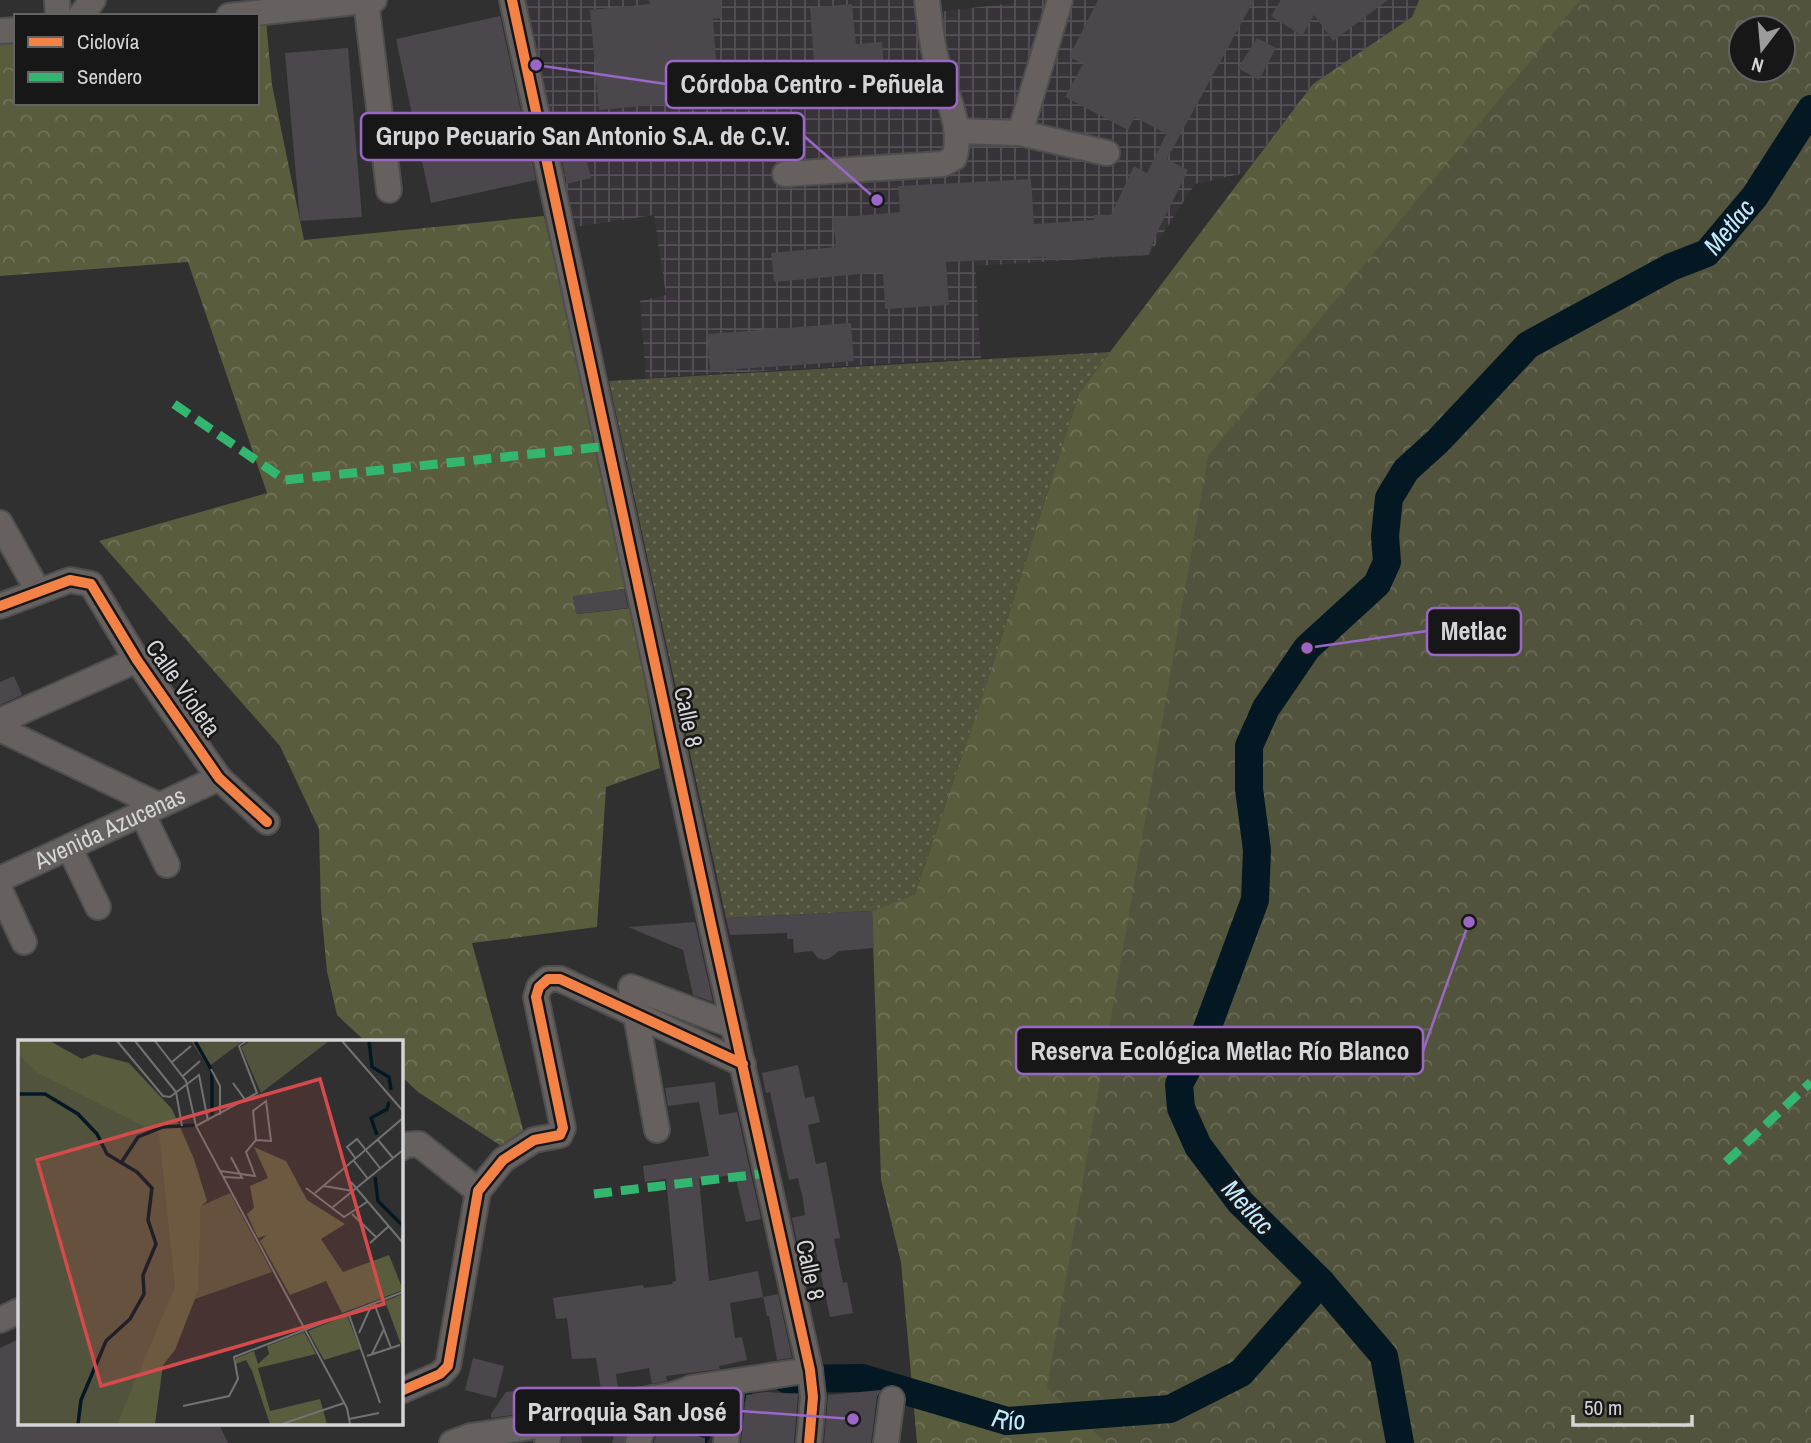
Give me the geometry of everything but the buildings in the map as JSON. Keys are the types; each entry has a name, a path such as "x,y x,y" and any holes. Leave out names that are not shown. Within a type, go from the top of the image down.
{"street":[{"path":"82,14 93,0"},
{"path":"247,14 374,0"},
{"name":"Calle 8","path":"512,0 810,1370 813,1397 809,1443"},
{"path":"785,174 943,164 954,158 957,131 935,55 927,0"},
{"path":"1020,133 1060,0"},
{"path":"366,1 388,190"},
{"path":"957,131 1020,133 1107,153"},
{"path":"0,523 38,591 0,606"},
{"name":"Calle Violeta","path":"38,591 70,580 91,584 137,660 219,778 267,822"},
{"path":"0,721 137,660"},
{"path":"0,729 150,809 167,865"},
{"name":"Avenida Azucenas","path":"0,879 219,778"},
{"path":"69,847 97,907"},
{"path":"0,890 24,942"},
{"path":"402,1391 440,1374 448,1366 478,1191 503,1160 534,1140 560,1135 563,1128 536,997 539,987 548,979 560,978 743,1064"},
{"path":"657,1130 631,987 734,1026"},
{"path":"402,1147 419,1144 478,1191"},
{"path":"0,1320 18,1311"},
{"path":"466,1441 549,1433 556,1410 652,1398 691,1388 731,1391 810,1370"},
{"path":"726,1443 731,1391"},
{"path":"638,1443 652,1398"},
{"path":"886,1443 892,1399"}],"shaded area":[{"path":"524,0 926,0 928,13 1014,3 1014,0 1419,0 1412,17 1313,84 1245,173 1195,184 1149,255 975,266 981,358 646,378 640,301 666,295 654,215 576,227"}],"green space":[{"path":"1419,0 1811,0 1811,1443 917,1443 901,1262 881,1180 872,911 915,894 992,667 1079,393 1313,84 1412,17"},
{"path":"1580,0 1811,0 1811,1443 1106,1443 1047,1388 1208,456"},
{"path":"259,21 266,21 272,85 304,240 544,216 629,588 573,597 577,614 632,608 660,768 606,787 597,927 472,943 526,1140 506,1149 418,1092 402,1077 402,1040 364,1040 337,1015 327,971 321,909 319,829 280,746 99,541 267,493 188,262 0,276 0,43 14,42 14,105 259,105"},
{"path":"1110,352 1079,393 992,667 915,894 872,911 726,918 609,381"}],"waterway":[{"name":"Metlac","path":"1400,1443 1384,1356 1321,1282 1240,1202 1198,1146 1181,1108 1179,1084 1202,1042 1255,900 1257,850 1249,789 1249,746 1266,708 1307,648 1377,584 1387,562 1385,536 1389,498 1406,470 1438,441 1528,345 1671,267 1707,253 1755,196 1811,109"},
{"name":"Río","path":"786,1379 862,1378 1007,1421 1170,1409 1241,1373 1321,1282"},
{"name":"Río","path":"691,1443 701,1424 705,1396 739,1389"}],"marked path":[{"path":"174,404 285,480 609,446"},
{"path":"1726,1162 1811,1082"},
{"path":"594,1194 768,1173"}],"cycle path":[{"path":"512,0 810,1370 813,1397 809,1443"},
{"path":"0,606 70,580 91,584 137,660 219,778 267,822"},
{"path":"402,1391 440,1374 448,1366 478,1191 503,1160 534,1140 560,1135 563,1128 536,997 539,987 548,979 560,979 743,1064"}],"place":[{"name":"Córdoba Centro - Peñuela","path":"536,65"},
{"name":"Grupo Pecuario San Antonio S.A. de C.V.","path":"877,200"},
{"name":"Metlac","path":"1307,648"},
{"name":"Reserva Ecológica Metlac Río Blanco","path":"1469,922"},
{"name":"Parroquia San José","path":"853,1419"}]}
